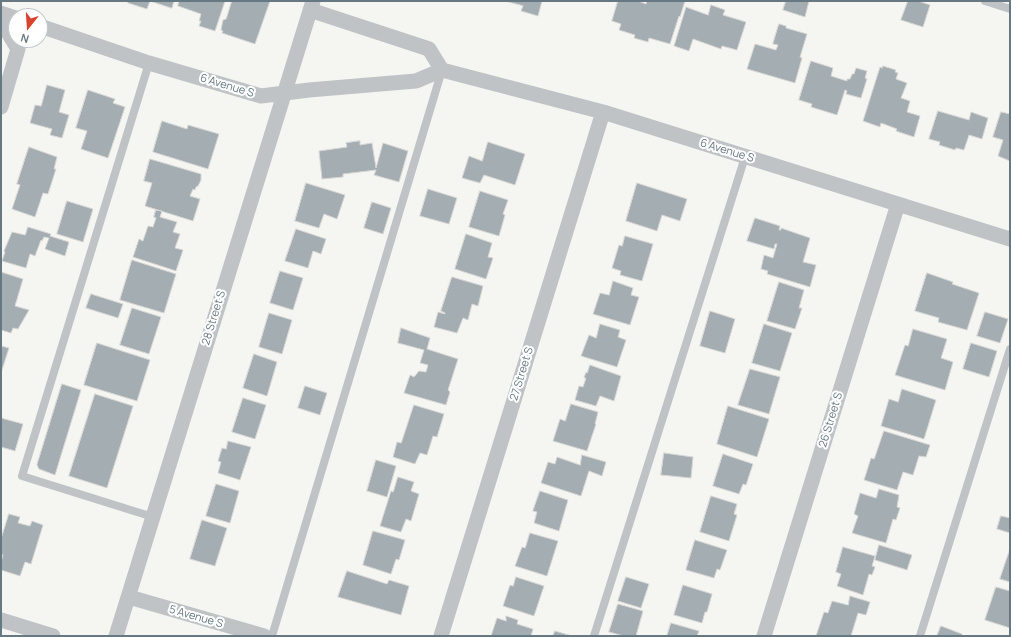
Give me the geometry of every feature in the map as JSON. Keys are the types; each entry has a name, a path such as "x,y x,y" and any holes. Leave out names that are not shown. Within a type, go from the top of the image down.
{"street":[{"path":"311,6 429,48 442,70"},
{"name":"28 Street S","path":"116,636 311,6"},
{"path":"1,21 18,49 1,107"},
{"name":"6 Avenue S","path":"48,29 149,63 261,96 309,90 416,81 442,70 603,112 1010,239"},
{"name":"27 Street S","path":"441,636 603,112"},
{"name":"26 Street S","path":"764,636 898,204"},
{"name":"5 Avenue S","path":"129,597 264,636"},
{"path":"1,620 53,636"}],"lane":[{"path":"985,1 1010,8"},
{"path":"149,63 22,476 152,517"},
{"path":"272,636 442,70"},
{"path":"594,636 745,157"},
{"path":"920,636 1010,349"}],"building":[{"path":"129,1 150,1 147,9 128,3"},
{"path":"150,1 174,1 172,8"},
{"path":"179,1 225,1 215,31 199,26 201,14 178,6"},
{"path":"232,1 270,1 255,44 222,33 223,31 221,30 223,20 226,19"},
{"path":"505,1 542,1 538,16 521,11 523,6"},
{"path":"618,1 638,1 646,4 647,1 685,1 670,44 649,38 648,42 634,38 635,35 619,30 621,24 612,21"},
{"path":"786,1 809,1 805,17 783,10"},
{"path":"908,1 918,1 930,5 923,27 901,20"},
{"path":"711,5 725,10 723,15 746,22 737,50 722,46 721,49 693,39 689,51 674,46 686,7 708,15"},
{"path":"779,24 786,26 786,28 807,34 800,57 802,58 795,83 747,69 755,44 776,50 778,45 773,44"},
{"path":"811,61 833,68 831,76 847,81 847,79 850,79 852,74 854,74 856,68 867,71 865,78 867,79 861,98 846,94 847,91 845,90 837,115 811,107 812,104 799,100"},
{"path":"883,66 896,70 895,72 898,73 896,79 907,83 901,98 910,101 907,112 920,116 914,137 896,131 897,129 881,123 880,127 863,121 880,67 882,68"},
{"path":"47,85 65,90 59,112 69,115 62,138 50,135 52,129 30,123 35,105 41,106"},
{"path":"88,90 115,99 113,103 125,107 108,158 81,149 87,131 76,128"},
{"path":"938,111 969,120 971,112 988,118 982,139 969,135 964,150 956,148 955,150 939,145 940,142 929,139"},
{"path":"1001,112 1010,114 1010,161 998,156 1003,140 993,137"},
{"path":"162,121 187,129 188,125 219,134 208,169 153,152"},
{"path":"360,141 360,145 372,143 376,168 383,143 408,151 399,182 374,175 376,170 343,174 343,177 322,179 319,151 347,147 346,143"},
{"path":"488,142 525,154 515,185 484,175 480,183 462,178 469,156 482,161"},
{"path":"29,147 57,157 54,169 56,169 48,194 43,193 35,217 12,209 20,185 17,184"},
{"path":"150,159 201,174 201,180 198,186 195,190 193,189 190,196 200,199 193,221 145,206 152,183 144,181"},
{"path":"306,183 345,195 337,219 324,214 319,228 295,221"},
{"path":"637,183 687,199 680,221 662,215 657,231 626,221"},
{"path":"428,189 457,198 449,224 420,216"},
{"path":"480,191 508,200 503,214 505,215 499,236 469,227"},
{"path":"67,201 93,209 83,242 57,234"},
{"path":"372,202 391,208 383,234 364,228"},
{"path":"156,210 162,211 160,217 177,222 173,232 180,234 175,248 183,250 176,271 133,257 139,239 143,241 148,226 153,227 156,218 154,217"},
{"path":"755,218 780,226 779,230 781,230 781,228 810,238 803,262 816,265 810,287 767,274 768,271 761,269 764,255 773,258 777,244 775,244 774,249 747,241"},
{"path":"28,227 51,234 50,236 69,242 65,256 45,249 49,238 44,237 42,241 41,240 35,256 30,254 26,268 2,261 4,251 12,232 25,235"},
{"path":"296,229 326,239 321,254 313,251 308,268 285,261"},
{"path":"466,234 492,243 488,257 493,258 486,279 455,269"},
{"path":"625,236 653,244 642,281 620,275 621,271 612,268 619,245 622,246"},
{"path":"132,260 176,274 164,313 120,300"},
{"path":"280,271 303,278 293,310 270,303"},
{"path":"1,272 23,279 15,306 29,310 18,329 13,328 11,333 1,330"},
{"path":"927,273 953,282 952,284 979,293 967,330 938,322 939,318 915,311"},
{"path":"452,277 483,286 478,306 472,304 468,320 463,318 457,333 434,327 438,312 445,314 441,311"},
{"path":"613,281 633,288 631,295 639,297 630,325 593,314 600,293 609,295"},
{"path":"779,282 804,290 799,308 802,308 795,329 767,321"},
{"path":"91,294 123,304 118,318 86,308"},
{"path":"132,308 161,317 149,354 120,345"},
{"path":"710,311 735,319 725,353 700,346"},
{"path":"985,312 1008,319 1000,343 977,336"},
{"path":"269,313 292,320 282,354 259,347"},
{"path":"600,324 620,330 618,337 626,340 617,367 581,356 589,335 596,338"},
{"path":"764,324 792,333 780,371 752,363"},
{"path":"401,328 430,338 427,349 458,359 448,390 450,392 446,405 404,393 410,375 414,377 419,371 426,372 428,365 420,363 424,350 398,343"},
{"path":"913,329 947,339 941,358 953,362 945,390 895,375 905,345 908,346"},
{"path":"97,343 150,360 137,401 84,385"},
{"path":"971,343 997,351 989,377 963,369"},
{"path":"1,346 9,348 1,373"},
{"path":"254,354 277,362 267,396 243,388"},
{"path":"590,365 621,376 614,401 600,396 596,406 575,400 579,386 583,387 586,378 584,378"},
{"path":"750,369 780,377 769,414 738,405"},
{"path":"62,384 81,390 55,475 39,469 37,465"},
{"path":"305,386 327,393 320,415 298,408"},
{"path":"902,389 936,400 924,439 881,426 889,399 898,402"},
{"path":"95,394 133,406 107,488 69,476"},
{"path":"243,398 266,405 255,439 232,432"},
{"path":"571,404 598,412 596,424 587,451 553,441 560,419 565,421"},
{"path":"414,405 444,414 437,437 433,436 427,455 420,453 415,464 393,457 397,442 401,443"},
{"path":"728,406 769,419 757,457 717,444"},
{"path":"1,418 23,424 15,451 1,447"},
{"path":"884,431 930,445 926,457 919,456 913,475 903,472 897,490 864,480 871,458 874,459"},
{"path":"228,441 251,447 240,480 218,473 221,462 218,461 222,448 226,449"},
{"path":"664,453 693,457 691,478 661,475"},
{"path":"723,454 753,464 746,485 743,484 739,494 713,486"},
{"path":"582,455 606,462 602,476 589,471 581,496 541,483 548,462 555,464 557,457 580,465"},
{"path":"376,460 396,466 387,497 367,491"},
{"path":"398,477 414,482 411,491 419,494 411,521 406,519 401,532 380,526 391,491 393,492"},
{"path":"216,484 239,491 230,523 206,516"},
{"path":"879,489 899,495 897,507 900,508 896,520 893,519 886,543 852,533 858,516 854,514 860,493 876,498"},
{"path":"540,491 568,500 559,531 534,523 537,512 533,511"},
{"path":"711,496 737,504 734,514 737,515 729,541 700,532"},
{"path":"9,514 20,517 18,523 30,526 32,521 43,525 31,564 25,562 20,576 1,570 3,555 1,554 1,539"},
{"path":"1001,516 1010,518 1010,533 997,529"},
{"path":"202,520 227,528 215,566 190,559"},
{"path":"373,531 405,540 399,560 396,559 391,574 363,565"},
{"path":"530,533 558,541 547,576 515,566 522,547 525,548"},
{"path":"695,540 727,550 720,570 717,569 714,578 686,570"},
{"path":"879,545 912,555 907,570 875,560"},
{"path":"843,547 875,556 872,566 875,567 872,575 869,574 863,595 837,586 841,574 836,572"},
{"path":"1010,549 1010,582 1000,579"},
{"path":"347,571 387,584 389,580 409,586 401,615 338,597"},
{"path":"516,577 544,586 534,616 503,606 510,585 513,586"},
{"path":"626,577 649,584 641,608 618,601"},
{"path":"683,585 712,594 702,623 674,615"},
{"path":"996,587 1010,591 1010,628 985,620"},
{"path":"850,596 870,602 866,615 858,613 851,636 816,636 824,612 828,613 832,601 848,605"},
{"path":"618,604 643,611 636,636 624,636 609,632"},
{"path":"506,616 518,620 517,624 533,629 531,636 491,636 497,618 506,621"},
{"path":"671,623 699,631 697,636 667,636"},
{"path":"941,626 962,634 961,636 937,636"},
{"path":"555,631 572,636 553,636"}]}
